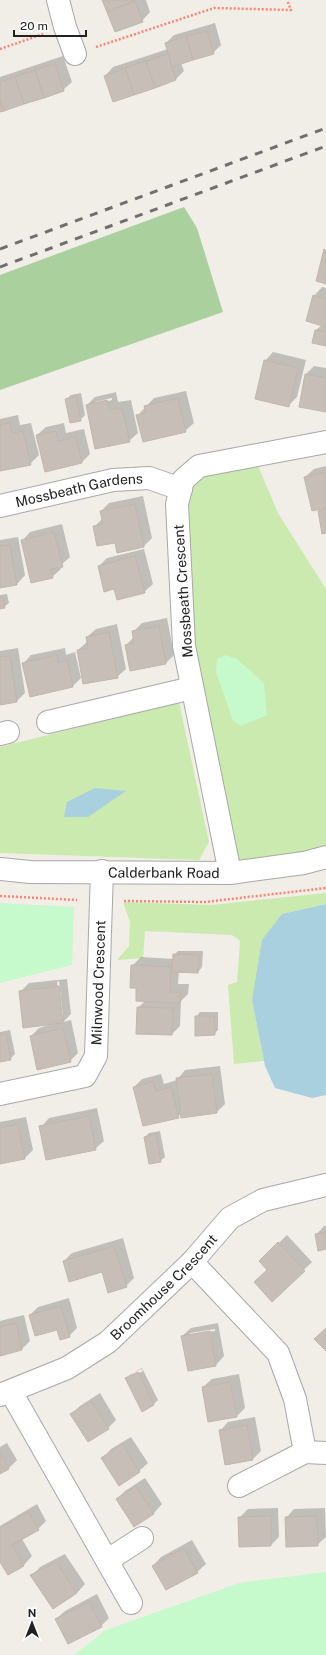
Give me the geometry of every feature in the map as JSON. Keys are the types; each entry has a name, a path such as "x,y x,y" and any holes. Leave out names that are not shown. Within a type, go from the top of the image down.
{"street":[{"path":"58,0 65,27 75,54"},
{"name":"Mossbeath Crescent","path":"230,872 184,646 177,504 183,480 199,466 326,442"},
{"name":"Mossbeath Gardens","path":"0,506 113,480 149,478 181,489"},
{"path":"48,722 192,688"},
{"name":"Calderbank Road","path":"0,869 30,872 230,872 304,863 326,857"},
{"name":"Milnwood Crescent","path":"0,1094 85,1076 96,1056 102,871"},
{"name":"Broomhouse Crescent","path":"6,1393 67,1368 108,1342 192,1262 230,1218 263,1200 326,1185"},
{"path":"192,1262 278,1353 295,1399 304,1452"},
{"path":"6,1393 108,1560 131,1603"},
{"path":"239,1486 304,1452 326,1454"},
{"path":"108,1560 142,1538"}],"path":[{"path":"75,54 214,8 291,10 287,0"},
{"path":"0,49 65,27"},
{"path":"0,896 101,901 205,902 326,888"}],"green space":[{"path":"184,207 197,228 223,312 0,390 0,275"},
{"path":"256,461 278,513 326,589 326,847 295,855 237,860 188,641 188,489 203,471"},
{"path":"226,655 237,659 264,683 267,715 241,726 233,721 216,672 217,659"},
{"path":"179,702 209,842 199,860 0,853 0,747"},
{"path":"326,893 326,904 282,914 252,1000 264,1061 234,1064 228,985 237,982 240,941 232,935 145,931 143,958 117,960 129,946 130,922 123,902 212,905"},
{"path":"0,903 74,907 72,965 0,983"},
{"path":"326,1572 326,1655 74,1655 106,1630 239,1583"}],"water":[{"path":"95,788 126,791 88,817 64,817 67,802"},
{"path":"326,904 326,1095 312,1098 275,1088 265,1066 252,1000 262,940 282,914"}],"building":[{"path":"102,0 134,0 135,1 107,12"},
{"path":"135,1 143,22 115,32 107,12"},
{"path":"207,31 214,54 193,60 186,36"},
{"path":"186,36 193,60 172,67 165,43"},
{"path":"168,54 176,80 155,88 146,61"},
{"path":"146,61 155,88 134,95 125,68"},
{"path":"55,64 64,91 44,98 35,70"},
{"path":"125,68 134,95 113,102 104,76"},
{"path":"35,70 44,98 24,104 15,77"},
{"path":"15,77 24,104 4,111 0,99 0,82"},
{"path":"0,99 4,111 0,112"},
{"path":"324,249 326,250 326,284 316,281"},
{"path":"313,295 326,299 326,327 306,321"},
{"path":"315,330 326,332 326,346 312,343"},
{"path":"264,360 298,368 289,407 255,399"},
{"path":"305,374 326,378 326,412 299,407"},
{"path":"76,397 81,421 70,423 65,399"},
{"path":"178,398 186,432 143,442 136,415 146,413 144,406"},
{"path":"107,400 110,410 122,408 130,442 95,449 86,405"},
{"path":"10,423 12,433 23,431 31,465 0,471 0,425"},
{"path":"56,431 58,441 76,437 82,463 45,472 36,435"},
{"path":"326,472 326,508 312,511 304,477"},
{"path":"135,504 144,547 117,553 115,543 97,546 93,526 103,524 100,511"},
{"path":"326,509 326,533 322,534 318,511"},
{"path":"54,532 63,567 51,569 53,578 31,583 21,540"},
{"path":"10,545 17,585 0,588 0,546"},
{"path":"135,556 145,593 117,600 114,589 104,592 98,566"},
{"path":"3,597 5,608 0,609 0,598"},
{"path":"159,626 166,664 130,671 125,645 134,643 132,631"},
{"path":"109,632 118,678 83,684 77,650 88,648 86,637"},
{"path":"57,655 58,663 67,660 73,687 30,697 22,663"},
{"path":"10,656 17,702 0,705 0,657"},
{"path":"173,954 199,955 198,973 172,972"},
{"path":"131,965 171,967 170,992 181,992 180,1003 136,1001 136,988 130,988"},
{"path":"59,986 63,1023 23,1028 19,991"},
{"path":"137,1007 173,1008 172,1035 136,1034"},
{"path":"195,1016 214,1016 215,1035 195,1036"},
{"path":"63,1028 71,1062 37,1070 30,1036"},
{"path":"6,1034 11,1060 0,1062 0,1035"},
{"path":"212,1074 217,1113 181,1118 176,1078"},
{"path":"153,1082 156,1091 171,1087 179,1118 143,1126 133,1087"},
{"path":"89,1116 96,1150 46,1160 39,1126"},
{"path":"18,1124 25,1159 0,1164 0,1128"},
{"path":"156,1134 161,1162 149,1164 144,1137"},
{"path":"326,1232 326,1249 318,1251 315,1234"},
{"path":"278,1242 305,1271 272,1302 254,1282 267,1270 259,1261"},
{"path":"114,1246 127,1287 108,1293 102,1272 69,1282 63,1261"},
{"path":"61,1306 70,1337 60,1340 57,1330 35,1336 29,1315"},
{"path":"16,1323 22,1350 0,1356 0,1327"},
{"path":"326,1328 326,1351 314,1339"},
{"path":"210,1331 216,1366 188,1371 181,1336"},
{"path":"138,1372 154,1405 142,1412 125,1378"},
{"path":"230,1382 237,1417 208,1422 202,1387"},
{"path":"91,1401 109,1429 88,1442 70,1414"},
{"path":"247,1425 253,1460 225,1465 219,1430"},
{"path":"122,1444 140,1472 119,1486 101,1458"},
{"path":"0,1453 9,1469 0,1474"},
{"path":"136,1486 154,1514 134,1527 116,1499"},
{"path":"28,1512 39,1530 12,1545 24,1566 8,1575 0,1562 0,1528"},
{"path":"271,1516 271,1546 239,1547 238,1517"},
{"path":"317,1516 318,1546 286,1547 285,1517"},
{"path":"184,1548 198,1573 166,1590 152,1566"},
{"path":"56,1562 77,1593 53,1609 30,1575"},
{"path":"89,1602 102,1627 68,1644 55,1619"}],"railway":[{"path":"0,249 326,128"},
{"path":"0,267 326,146"}]}
